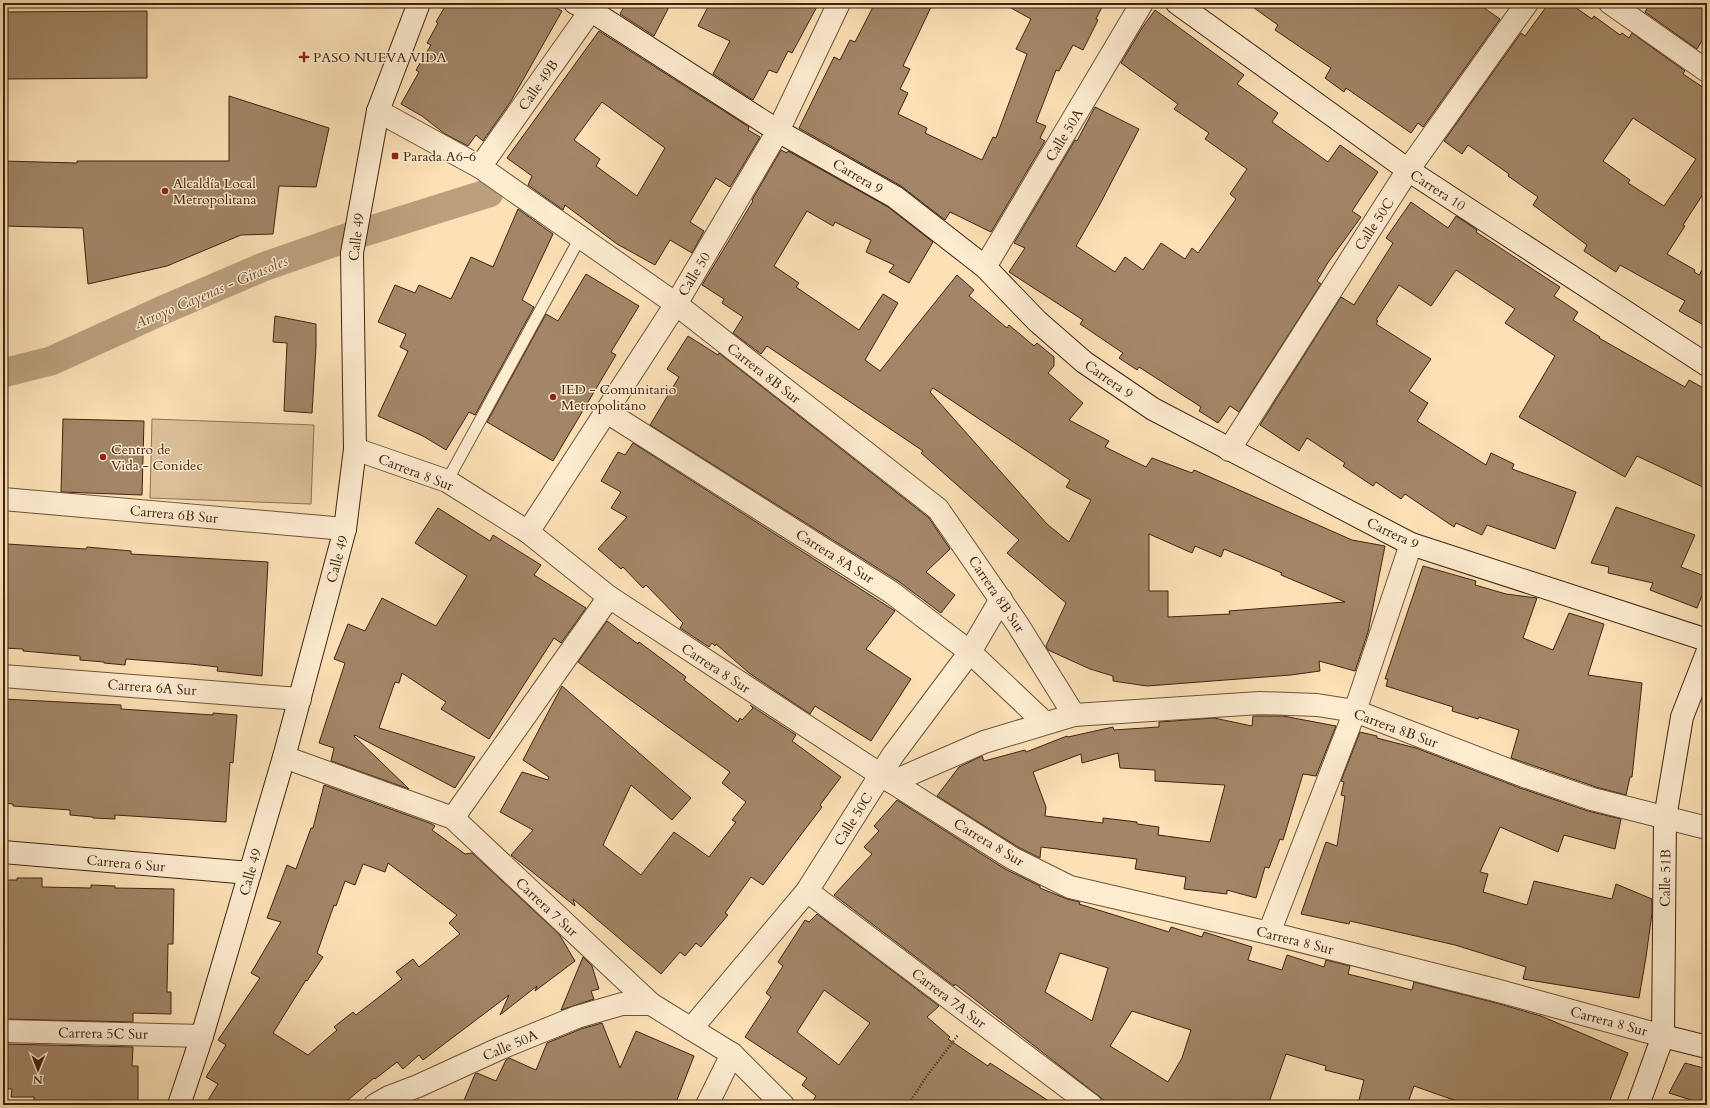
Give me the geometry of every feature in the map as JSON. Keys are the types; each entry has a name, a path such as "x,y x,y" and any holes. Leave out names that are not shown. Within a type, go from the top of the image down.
{"street":[{"name":"Calle 49","path":"179,1105 202,1036 284,757 345,529 355,449 352,253 378,112 419,3"},
{"name":"Calle 50","path":"528,532 676,304 778,131 838,3"},
{"name":"Calle 50A","path":"985,267 1142,3"},
{"name":"Carrera 10","path":"1177,3 1408,170 1707,365"},
{"name":"Calle 50C","path":"1229,450 1408,170 1527,3"},
{"path":"1610,3 1707,71"},
{"name":"Carrera 9","path":"587,5 778,131 895,197 985,267 1036,321 1084,362 1153,409 1411,544 1707,640"},
{"name":"Calle 49B","path":"480,167 587,5"},
{"name":"Carrera 8B Sur","path":"378,112 480,167 581,236 676,304 938,510 1000,599 1074,715"},
{"name":"Carrera 8A Sur","path":"607,412 891,592 970,652 1045,723"},
{"name":"Carrera 8 Sur","path":"355,449 447,480 528,532 609,597 886,778 1012,858 1070,887 1269,933 1491,989 1707,1047"},
{"name":"Carrera 6B Sur","path":"3,499 345,529"},
{"path":"1269,933 1355,711 1411,544"},
{"path":"453,818 609,597"},
{"name":"Calle 50C","path":"691,1029 807,891 886,778 893,755 970,652 1000,599"},
{"name":"Calle 51B","path":"1638,1105 1663,1036 1665,818 1682,717 1707,653"},
{"name":"Carrera 6A Sur","path":"3,676 300,698"},
{"name":"Carrera 8B Sur","path":"886,778 984,742 1074,715 1260,703 1317,705 1355,711 1524,776 1592,799 1707,828"},
{"name":"Carrera 7 Sur","path":"284,757 453,818 651,1004 732,1054 783,1105"},
{"name":"Carrera 6 Sur","path":"3,852 250,873"},
{"name":"Carrera 7A Sur","path":"807,891 1091,1105"},
{"name":"Calle 50A","path":"375,1105 389,1097 418,1096 501,1048 577,1017 622,1004 651,1004"},
{"name":"Carrera 5C Sur","path":"3,1031 202,1036"},
{"path":"707,1105 732,1054"}],"lane":[{"path":"447,480 581,236"}],"path":[{"path":"908,1105 926,1077 973,1016"}],"shaded area":[{"path":"152,419 314,425 311,504 150,498"}],"building":[{"path":"447,3 547,3 562,11 511,101 483,141 476,135 468,146 445,134 422,116 401,104 419,72 416,70 431,45 427,43 438,23 436,22"},
{"path":"626,3 671,3 654,36 620,14"},
{"path":"710,3 819,3 792,53 788,51 777,73 769,70 753,100 713,74 730,41 698,26"},
{"path":"875,3 933,3 903,66 910,69 900,89 908,93 898,114 927,128 925,133 982,160 993,137 996,138 1027,54 1016,49 1031,19 1002,3 1104,3 1096,19 1098,20 1083,50 1073,45 1059,71 1056,70 1036,122 1046,126 1040,138 1045,141 991,232 950,212 945,220 901,186 799,128 834,57 840,60 850,40 855,42"},
{"path":"1247,3 1477,3 1500,19 1423,127 1418,123 1411,133 1346,88 1344,92 1325,78 1331,68 1275,30 1278,25"},
{"path":"1549,3 1569,3 1592,19 1594,16 1620,35 1622,33 1629,38 1632,33 1685,71 1683,74 1707,90 1707,188 1683,225 1685,226 1667,254 1695,270 1694,272 1699,275 1707,262 1707,327 1679,311 1685,301 1620,265 1616,272 1584,251 1587,245 1533,205 1538,197 1468,145 1462,154 1444,141 1521,33 1525,36","holes":["1633,118 1696,159 1664,206 1628,183 1630,180 1603,161"]},
{"path":"1650,3 1707,3 1707,32 1697,49 1645,12"},
{"path":"1155,10 1244,75 1237,84 1278,113 1272,122 1328,162 1340,145 1378,172 1352,211 1361,217 1327,264 1317,281 1321,284 1239,412 1230,406 1218,423 1199,411 1201,407 1139,367 1137,370 1119,358 1123,353 1080,324 1083,320 1009,272 1025,248 1014,243 1075,140 1077,141 1095,107 1139,129 1099,206 1076,246 1115,272 1125,257 1143,270 1161,243 1185,259 1192,248 1198,253 1236,199 1230,194 1247,169 1205,139 1209,133 1174,109 1178,104 1121,63 1142,28"},
{"path":"147,11 147,78 3,79 3,12"},
{"path":"599,31 749,127 748,130 760,137 730,187 716,178 690,222 704,231 692,253 670,240 655,265 617,244 565,205 563,210 528,185 532,176 507,158","holes":["602,102 665,148 637,196 596,166 600,159 574,140"]},
{"name":"Alcaldía Local Metropolitana","path":"229,96 329,128 316,187 279,186 273,234 241,235 167,266 88,284 83,228 3,226 3,161 77,163 77,161 229,161"},
{"path":"781,150 787,153 788,151 888,207 933,242 909,283 889,272 894,265 866,252 871,240 835,222 833,226 807,211 774,266 799,283 796,287 859,330 883,294 898,303 865,360 880,371 957,275 974,290 969,296 1007,328 1009,325 1034,346 1037,343 1054,357 1054,366 1048,373 1083,403 1069,420 1109,441 1105,447 1146,467 1152,458 1192,473 1194,470 1352,540 1385,546 1368,632 1355,671 1319,661 1320,671 1291,675 1147,686 1113,681 1113,676 1090,669 1048,650 1046,646 1066,603 1007,553 1019,540 921,453 923,451 767,346 761,354 733,333 743,317 722,303 724,299 702,285 753,201 752,200","holes":["933,388 1070,480 1066,487 1091,500 1069,542 1047,524 930,392","1149,534 1192,553 1195,546 1221,557 1224,549 1282,573 1281,575 1345,602 1229,611 1230,614 1168,617 1168,591 1149,591"]},
{"path":"1411,202 1448,228 1456,216 1477,230 1476,232 1560,287 1554,296 1578,312 1573,320 1600,337 1599,338 1685,387 1689,380 1707,390 1707,489 1637,456 1625,477 1519,417 1555,356 1505,323 1515,309 1456,270 1431,306 1399,285 1376,320 1378,321 1376,324 1431,359 1409,391 1428,403 1417,421 1486,465 1491,453 1514,464 1512,469 1576,492 1555,549 1487,525 1482,535 1456,523 1454,527 1405,494 1401,499 1376,482 1373,486 1343,466 1345,463 1307,438 1299,451 1260,425 1341,297 1354,305 1393,243 1386,238"},
{"path":"518,209 553,234 522,300 534,307 475,415 469,412 446,450 423,436 378,416 408,351 400,347 406,334 378,322 395,285 415,293 419,285 451,299 471,257 493,267"},
{"path":"586,274 639,306 611,352 616,355 553,461 487,422 546,314 558,321"},
{"path":"275,316 316,324 312,413 284,411 287,343 273,342"},
{"path":"688,336 718,355 719,353 929,518 950,549 926,572 955,595 941,613 898,581 650,425 679,377 667,369"},
{"name":"Centro de Vida - Conidec","path":"63,419 144,421 142,495 61,492"},
{"path":"633,443 895,611 866,649 911,679 871,741 815,706 810,714 749,673 716,644 715,646 712,643 709,647 680,628 683,623 646,585 643,588 623,567 621,569 598,549 627,517 611,508 621,492 601,481 618,452 625,455"},
{"path":"1616,507 1695,535 1681,567 1707,577 1707,583 1697,608 1650,590 1653,583 1608,573 1609,567 1591,563"},
{"path":"438,508 490,541 493,535 541,565 534,575 586,608 561,643 554,638 489,739 441,709 446,702 402,673 399,683 395,682 379,728 475,757 455,788 355,735 354,736 409,789 331,761 334,748 319,743 345,663 334,659 348,624 365,631 382,598 436,626 467,576 415,543"},
{"path":"7,544 86,549 87,547 131,551 131,554 268,562 262,676 217,671 218,667 126,659 125,665 80,660 80,656 3,648 3,546 7,547"},
{"path":"1423,566 1476,581 1475,585 1506,594 1537,598 1523,638 1553,650 1569,613 1604,624 1588,675 1642,683 1632,777 1630,777 1626,795 1596,787 1511,758 1519,730 1479,717 1478,719 1452,711 1453,707 1386,686 1388,679 1385,679"},
{"path":"607,621 638,644 639,642 686,677 684,680 738,722 740,718 742,720 753,708 750,705 796,735 792,741 841,777 820,805 822,807 763,885 751,877 725,913 728,915 701,947 696,943 685,956 680,952 661,974 573,899 575,906 511,855 533,830 500,812 522,772 548,780 549,777 523,760 562,686 691,798 672,820 631,785 603,845 641,875 674,832 709,857 736,822 732,820 746,802 722,783 730,772 578,662"},
{"path":"3,699 121,705 121,709 213,715 213,713 237,715 233,763 230,762 226,822 115,815 115,819 93,818 70,815 70,810 13,806 13,804 3,803"},
{"path":"1253,716 1283,716 1336,726 1316,776 1303,774 1283,840 1280,839 1269,868 1265,867 1256,898 1227,890 1227,894 1184,889 1186,877 1135,869 1137,859 1041,847 1040,858 1018,847 937,796 959,767 982,756 984,761 1025,750 1026,752 1067,736 1113,727 1114,730 1159,727 1159,722 1214,718 1252,726","holes":["1118,753 1120,768 1155,770 1155,781 1225,785 1210,842 1158,835 1159,827 1137,824 1137,822 1103,818 1103,823 1045,816 1046,807 1033,772 1081,754 1082,763"]},
{"path":"1360,732 1416,748 1520,788 1588,811 1621,819 1615,849 1564,835 1558,852 1500,827 1480,872 1488,874 1483,892 1527,905 1534,881 1612,899 1616,884 1652,899 1652,913 1639,998 1523,979 1526,967 1455,945 1350,921 1349,924 1301,914 1326,842 1337,846 1345,796 1341,795 1344,782 1341,781"},
{"path":"324,785 432,824 435,826 432,830 465,854 472,853 559,934 575,961 535,991 537,986 500,1015 509,995 423,1060 419,1055 403,1069 397,1062 375,1079 374,1078 342,1105 205,1105 218,1084 206,1077 226,1045 218,1040 260,978 251,973 281,922 267,918 287,865 296,869 311,828 313,828","holes":["388,863 457,915 449,923 460,934 419,967 413,959 396,972 402,979 356,1015 353,1012 334,1027 337,1030 308,1055 273,1033 306,980 307,981 323,957 317,953 334,905 336,906 345,881 355,885 363,864 385,872"]},
{"path":"897,800 1005,869 1040,886 1040,888 1067,899 1080,902 1079,904 1169,932 1171,927 1202,937 1204,932 1252,947 1248,960 1282,970 1287,955 1324,967 1326,960 1350,966 1348,974 1412,990 1414,982 1496,1003 1541,1016 1628,1053 1608,1105 1468,1105 1414,1086 1407,1105 1376,1105 1359,1100 1364,1080 1325,1070 1326,1066 1286,1054 1268,1105 1110,1105 955,984 954,986 834,895 872,854 864,847 879,831 874,826","holes":["1060,953 1108,968 1092,1021 1045,992","1132,1011 1191,1030 1182,1058 1168,1082 1110,1046"]},
{"path":"17,878 42,878 42,887 91,888 91,885 115,886 115,888 174,889 173,944 168,944 167,992 171,992 171,1014 133,1013 133,1022 3,1019 3,880 17,880"},
{"path":"817,914 939,1006 927,1017 950,1037 948,1039 988,1066 990,1063 1055,1105 810,1105 816,1096 802,1085 807,1078 745,1037 771,997 766,993 783,966 778,962 805,920 809,922","holes":["824,990 870,1023 839,1065 797,1032"]},
{"path":"583,957 592,966 599,989 591,991 594,999 561,1010"},
{"path":"602,1023 620,1068 636,1031 694,1056 675,1105 462,1105 475,1074 477,1073 496,1081 506,1060 509,1058 536,1070 547,1043 581,1029"},
{"path":"3,1044 133,1047 132,1066 138,1066 138,1105 69,1105 69,1102 34,1102 34,1097 11,1097 12,1089 3,1089"},
{"path":"1685,1063 1707,1069 1707,1105 1669,1093"}],"waterway":[{"name":"Arroyo Cayenas - Girasoles","path":"3,373 51,361 163,310 263,267 355,235 489,193"}],"place":[{"name":"PASO NUEVA VIDA","path":"304,57"},
{"name":"Parada A6-6","path":"395,156"},
{"name":"Alcaldía Local Metropolitana","path":"165,191"},
{"name":"IED - Comunitario Metropolitano","path":"553,397"},
{"name":"Centro de Vida - Conidec","path":"103,457"}]}
